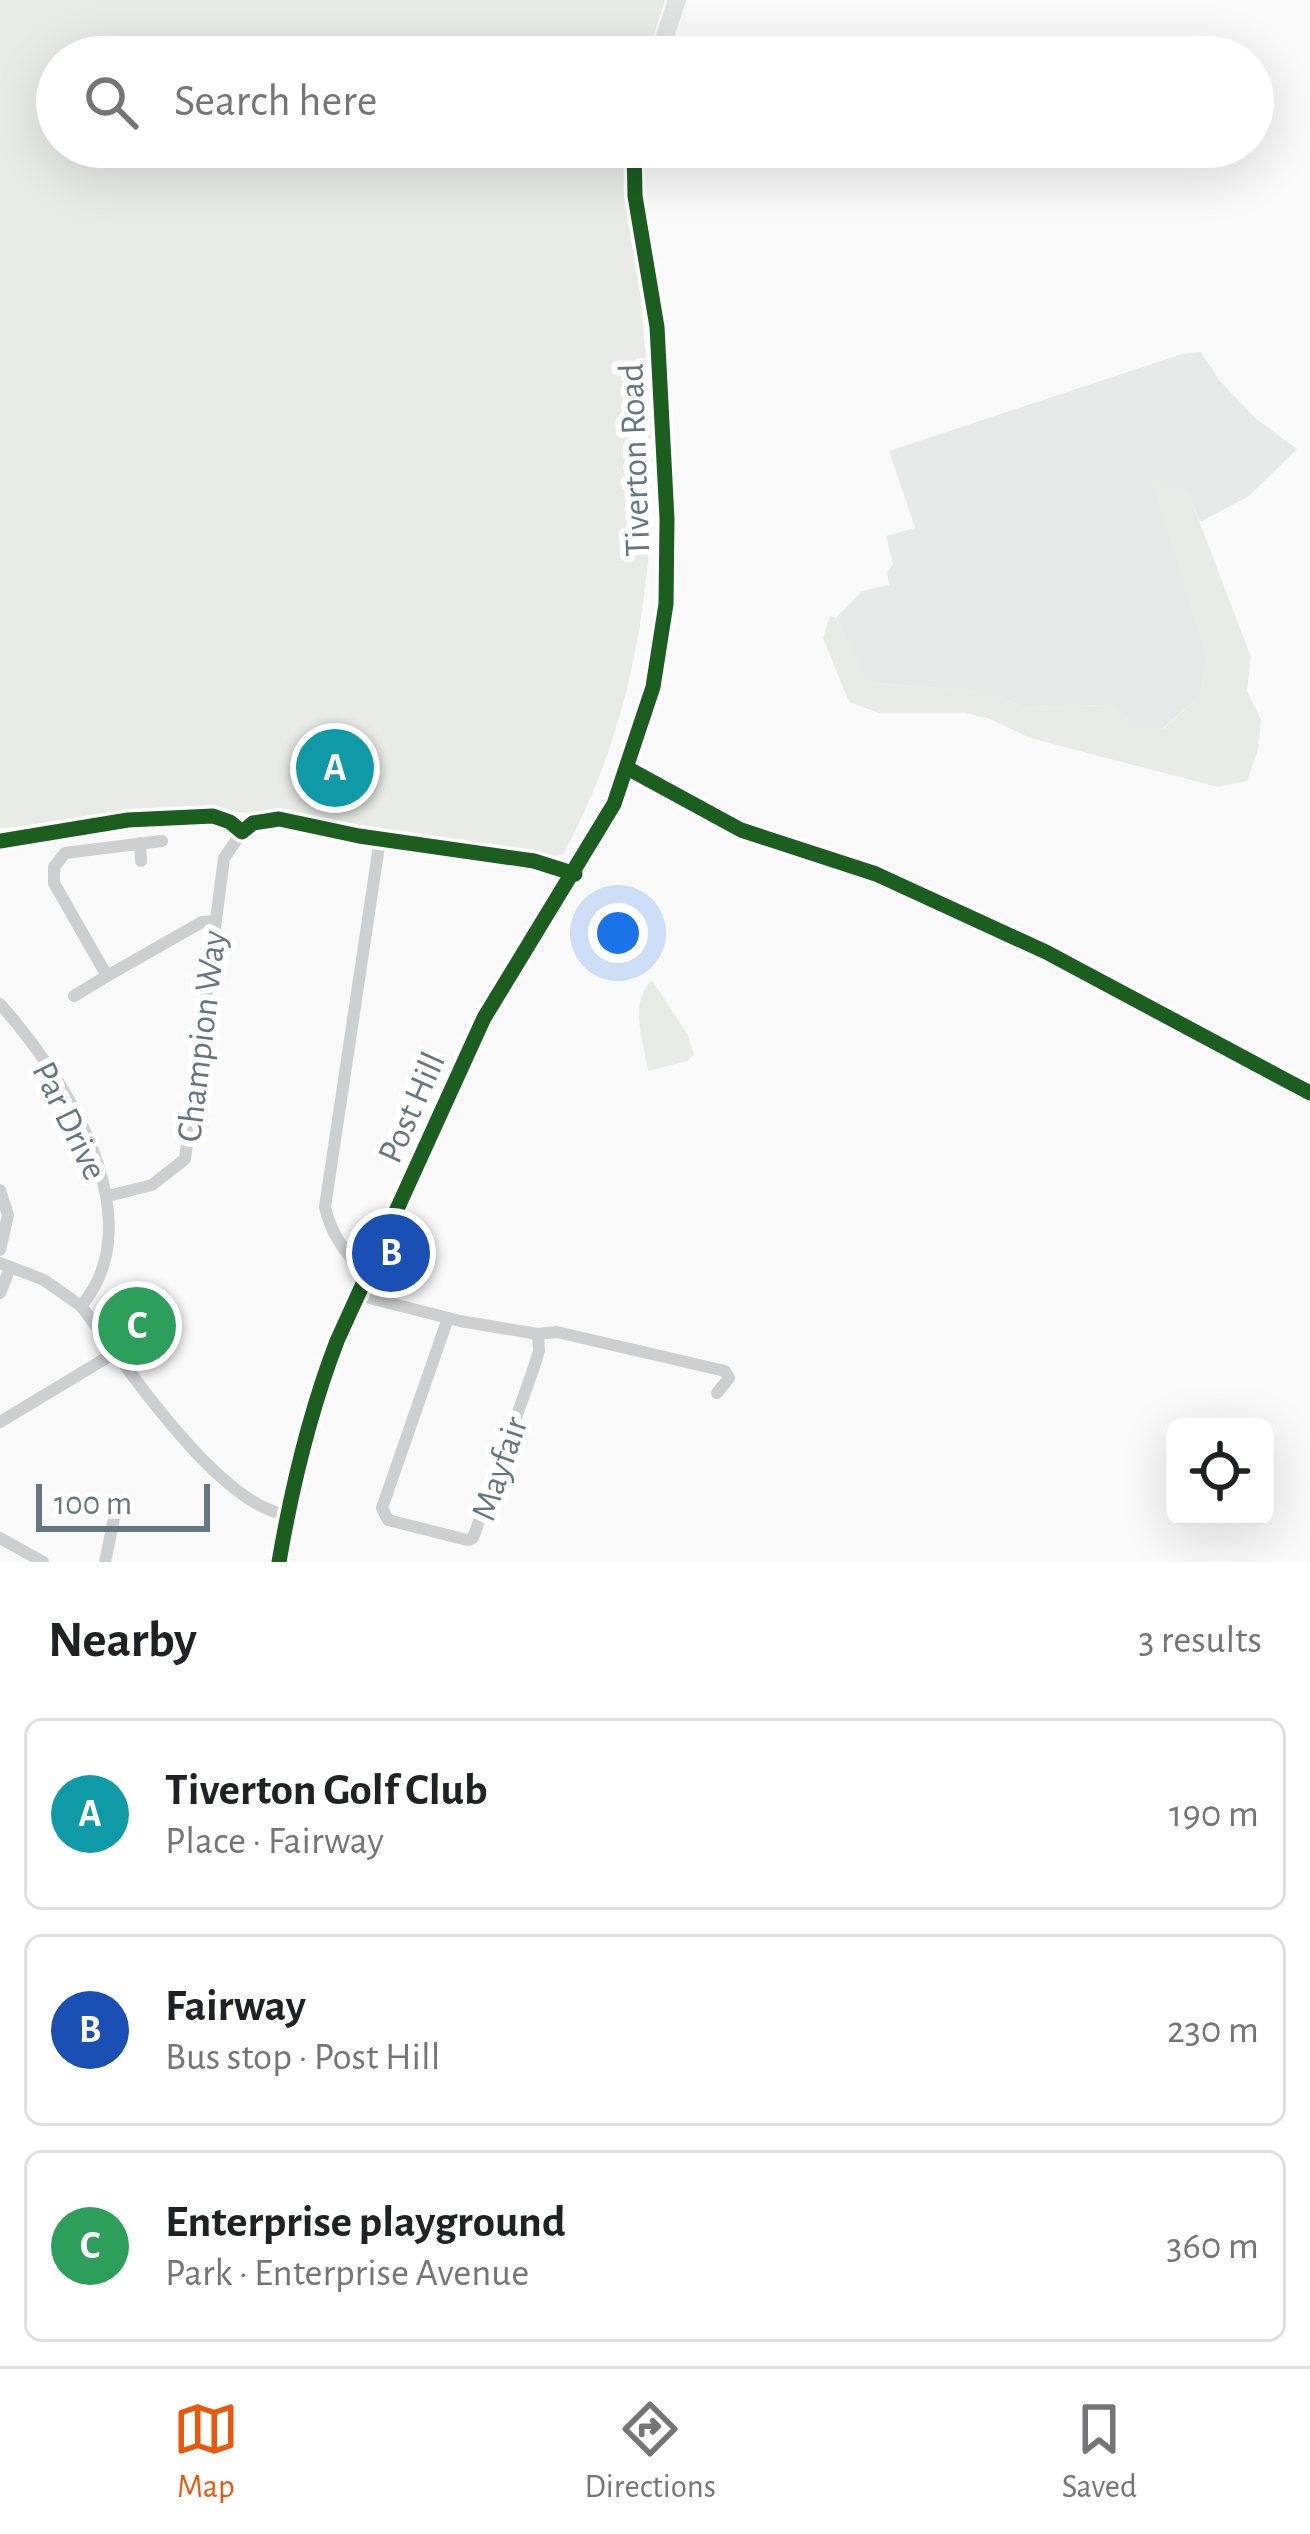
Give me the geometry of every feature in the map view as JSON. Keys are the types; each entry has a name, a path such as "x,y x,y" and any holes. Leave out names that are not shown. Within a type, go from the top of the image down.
{"street":[{"path":"665,36 676,0"},
{"name":"Tiverton Road","path":"628,769 653,687 668,579 658,327 634,168"},
{"path":"628,769 741,830 876,874 1046,952 1310,1093"},
{"name":"Post Hill","path":"279,1562 317,1391 358,1295 484,1018 598,835 628,769"},
{"path":"0,841 128,820 213,816 242,832 253,823 279,819 534,860 575,874"},
{"name":"Champion Way","path":"109,1196 152,1185 185,1159 226,851 242,832"},
{"path":"368,1273 341,1245 325,1207 380,838"},
{"path":"107,976 54,883 54,867 65,854 162,841"},
{"path":"140,842 141,862"},
{"path":"74,996 202,922 215,922"},
{"name":"Par Drive","path":"17,997 3,1006 33,1043 88,1139 109,1196 106,1251 97,1280 81,1306"},
{"path":"0,1190 8,1214 0,1250"},
{"path":"0,1293 5,1266 44,1280 81,1306 184,1442 263,1510 287,1514"},
{"path":"358,1295 448,1318 538,1334 557,1332 725,1371 729,1378 716,1393"},
{"name":"Mayfair","path":"448,1318 382,1508 388,1520 467,1540 473,1538 539,1351 538,1334"},
{"path":"1,1420 116,1352"},
{"path":"105,1562 116,1537 115,1514"},
{"path":"0,1538 43,1562"}],"shaded area":[{"path":"0,0 665,0 654,36 36,36 36,168 625,168 639,279 652,477 643,607 631,671 592,795 563,854 547,858 242,812 156,812 0,828"},
{"path":"1201,352 1220,381 1255,418 1297,449 1249,496 1200,522 1188,492 1151,477 1207,655 1201,695 1162,729 1133,723 1110,705 1022,707 991,692 877,683 866,678 836,618 862,591 889,585 887,571 893,565 886,536 915,528 889,451 1182,354"},
{"path":"1150,476 1188,492 1251,657 1247,691 1261,719 1258,750 1247,781 1218,787 1030,738 965,713 879,713 849,702 823,638 830,616 836,618 866,677 877,683 991,692 1022,707 1110,705 1133,723 1163,729 1201,695 1207,655"},
{"path":"652,980 688,1035 694,1055 648,1071 639,1011"},
{"path":"102,1302 153,1315 169,1337 135,1359 100,1307"}],"cycle path":[{"path":"279,1562 302,1450 337,1341 484,1018 614,804 653,687 666,604 667,519 657,327 634,168"},
{"path":"629,769 741,830 876,874 1046,952 1310,1093"},
{"path":"0,841 128,820 213,816 242,832 253,823 279,819 359,836 534,861 575,874"}],"place":[{"name":"Tiverton Golf Club","path":"335,768"},
{"name":"Fairway","path":"391,1253"},
{"name":"Enterprise playground","path":"137,1326"}]}
